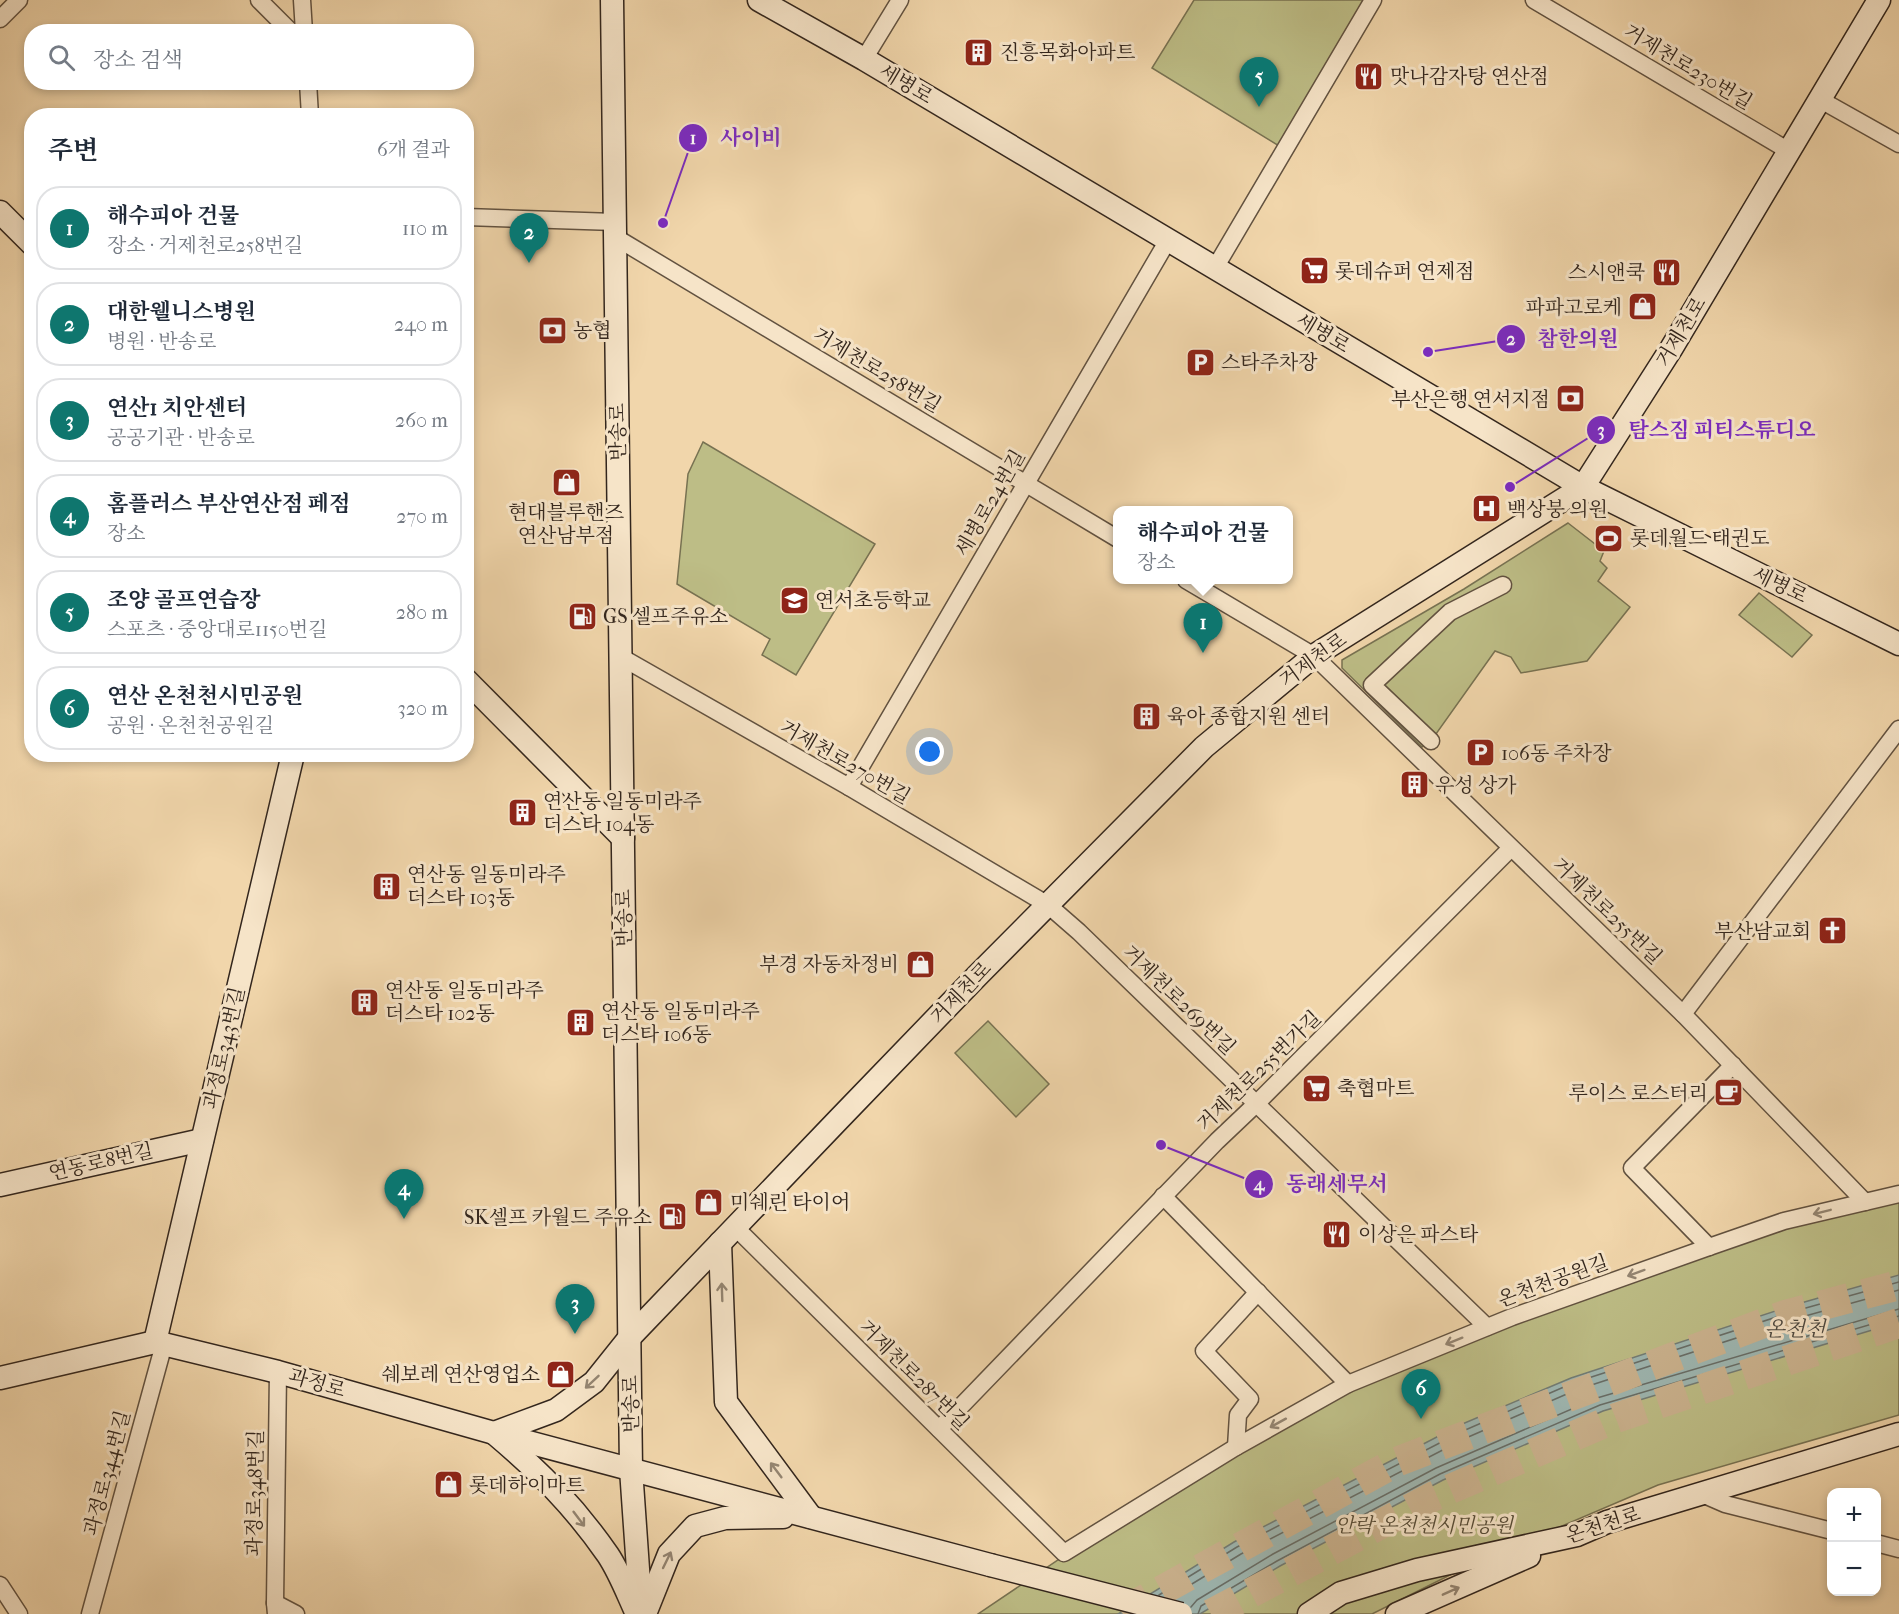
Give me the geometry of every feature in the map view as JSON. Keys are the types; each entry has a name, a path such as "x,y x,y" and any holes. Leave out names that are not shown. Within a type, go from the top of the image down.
{"main road":[{"name":"반송로","path":"612,0 632,1468 641,1614"},
{"name":"세병로","path":"759,0 864,59 1583,487 1899,644"},
{"name":"거제천로","path":"494,1433 555,1410 594,1382 630,1337 1204,747 1314,656 1583,487 1671,350 1879,0"},
{"path":"0,212 24,236"},
{"path":"474,688 623,838"},
{"name":"과정로343번길","path":"159,1343 202,1140 291,762"},
{"name":"연동로8번길","path":"0,1185 202,1140"},
{"path":"728,1235 726,1402 811,1517"},
{"name":"과정로","path":"0,1378 159,1343 278,1372 494,1433 632,1468 990,1566 1181,1614"},
{"path":"494,1433 561,1494 609,1557 641,1614"},
{"name":"온천천로","path":"1309,1614 1341,1593 1416,1570 1577,1535 1607,1522 1899,1434"},
{"path":"641,1614 669,1554 695,1526 725,1518 811,1517"},
{"path":"1397,1614 1577,1535"}],"street":[{"path":"0,19 19,0"},
{"path":"259,0 283,24"},
{"path":"302,0 304,24"},
{"path":"864,59 900,0"},
{"path":"1215,268 1373,0"},
{"name":"거제천로230번길","path":"1534,0 1789,151"},
{"path":"308,90 310,108"},
{"path":"1819,99 1899,144"},
{"path":"474,218 615,230"},
{"name":"거제천로258번길","path":"615,230 1113,536"},
{"name":"세병로24번길","path":"849,787 1168,240"},
{"path":"1194,584 1314,656"},
{"path":"1431,741 1372,685 1450,612 1503,585"},
{"name":"거제천로255번길","path":"1314,656 1683,1014 1865,1202"},
{"name":"거제천로270번길","path":"621,657 849,787 1048,905"},
{"path":"1683,1014 1899,729"},
{"name":"거제천로255번가길","path":"939,1429 1217,1141 1511,848"},
{"name":"거제천로269번길","path":"1048,905 1079,932 1487,1328"},
{"path":"1709,1247 1632,1168 1732,1065"},
{"name":"온천천공원길","path":"1064,1553 1236,1447 1348,1384 1487,1328 1784,1221 1899,1194"},
{"path":"1163,1196 1348,1384"},
{"name":"거제천로287번길","path":"728,1235 939,1429 1064,1553"},
{"path":"1236,1447 1238,1415 1250,1399 1204,1351 1258,1292"},
{"name":"과정로344번길","path":"90,1614 159,1343"},
{"name":"과정로348번길","path":"275,1608 278,1372"},
{"path":"1702,1494 1725,1504 1827,1530"},
{"path":"1881,1544 1899,1549"},
{"path":"0,1585 19,1614"},
{"path":"275,1608 296,1614"}],"green space":[{"path":"1194,0 1366,0 1279,146 1152,68"},
{"path":"703,442 875,544 796,675 762,655 770,639 677,584 688,474"},
{"path":"1568,523 1604,551 1600,561 1607,568 1598,581 1630,607 1587,661 1521,673 1511,657 1495,651 1431,741 1422,747 1342,668 1342,660 1464,589"},
{"path":"1759,593 1812,635 1792,657 1739,615"},
{"path":"988,1021 1049,1084 1016,1117 955,1053"},
{"name":"안락 온천천시민공원","path":"1899,1196 1899,1415 1658,1485 1466,1567 1372,1614 978,1614 1058,1560 1351,1386 1708,1252"}],"water":[{"name":"온천천","path":"1899,1275 1899,1322 1603,1411 1443,1480 1280,1566 1200,1614 1118,1614 1234,1542 1460,1425 1571,1378 1794,1305"}],"tunnel":[{"path":"1123,1614 1133,1606 1396,1462 1785,1315 1899,1285"},
{"path":"1211,1614 1434,1496 1616,1418 1899,1323"}],"place":[{"name":"진흥목화아파트","path":"979,52"},
{"name":"맛나감자탕 연산점","path":"1369,76"},
{"name":"조양 골프연습장","path":"1259,107"},
{"name":"사이비","path":"663,223"},
{"name":"대한웰니스병원","path":"529,263"},
{"name":"롯데슈퍼 연제점","path":"1314,271"},
{"name":"스시앤쿡","path":"1666,272"},
{"name":"파파고로케","path":"1643,307"},
{"name":"농협","path":"552,330"},
{"name":"참한의원","path":"1428,352"},
{"name":"스타주차장","path":"1200,362"},
{"name":"부산은행 연서지점","path":"1571,399"},
{"name":"현대블루핸즈 연산남부점","path":"566,482"},
{"name":"탐스짐 피티스튜디오","path":"1510,487"},
{"name":"백상붕 의원","path":"1486,509"},
{"name":"롯데월드 태권도","path":"1609,538"},
{"name":"연서초등학교","path":"794,600"},
{"name":"GS 셀프주유소","path":"582,616"},
{"name":"해수피아 건물","path":"1203,653"},
{"name":"육아 종합지원 센터","path":"1146,716"},
{"name":"106동 주차장","path":"1480,753"},
{"name":"우성 상가","path":"1414,785"},
{"name":"연산동 일동미라주 더스타 104동","path":"522,812"},
{"name":"연산동 일동미라주 더스타 103동","path":"386,886"},
{"name":"부산남교회","path":"1832,931"},
{"name":"부경 자동차정비","path":"920,964"},
{"name":"연산동 일동미라주 더스타 102동","path":"364,1002"},
{"name":"연산동 일동미라주 더스타 106동","path":"580,1022"},
{"name":"축협마트","path":"1316,1088"},
{"name":"루이스 로스터리","path":"1729,1093"},
{"name":"동래세무서","path":"1161,1145"},
{"name":"미쉐린 타이어","path":"709,1202"},
{"name":"SK셀프 카월드 주유소","path":"673,1217"},
{"name":"홈플러스 부산연산점 페점","path":"404,1219"},
{"name":"이상은 파스타","path":"1337,1234"},
{"name":"연산1 치안센터","path":"575,1334"},
{"name":"쉐보레 연산영업소","path":"561,1374"},
{"name":"연산 온천천시민공원","path":"1421,1419"},
{"name":"롯데하이마트","path":"448,1485"}]}
